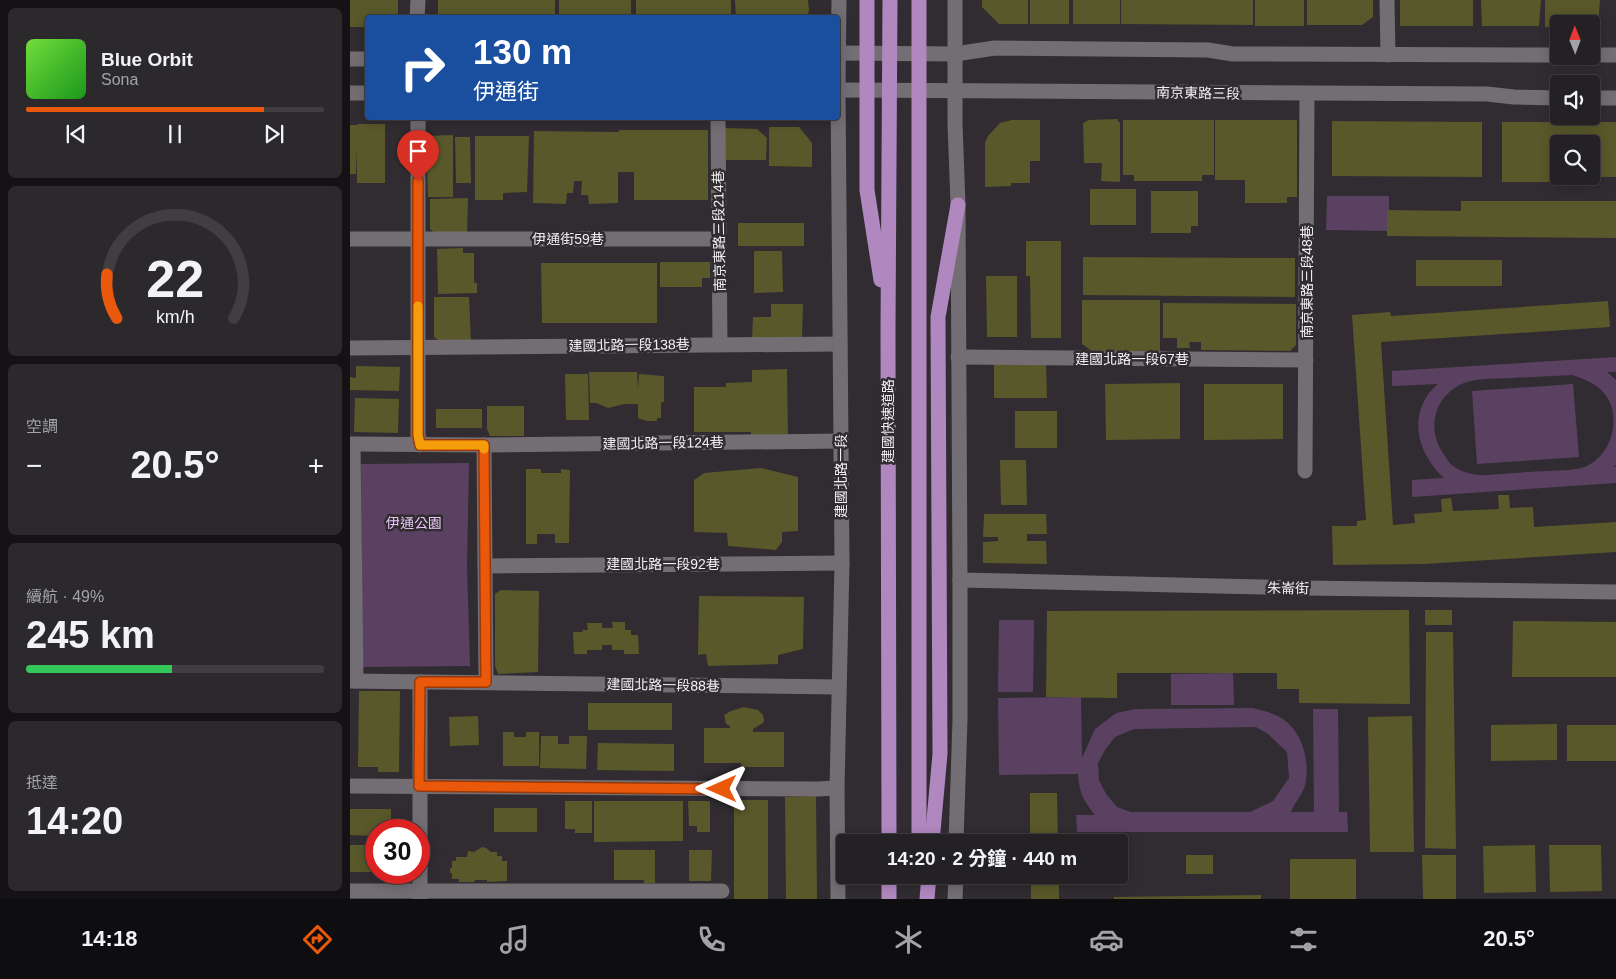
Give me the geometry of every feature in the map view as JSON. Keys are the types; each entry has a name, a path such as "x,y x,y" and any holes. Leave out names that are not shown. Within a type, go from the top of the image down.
{"highway":[{"path":"867,0 867,190 888,329"},
{"name":"建國快速道路","path":"889,834 888,329 890,0"},
{"path":"919,834 920,0"},
{"path":"933,834 940,754 938,317 958,205"},
{"path":"889,884 889,899"},
{"path":"919,884 919,899"},
{"path":"927,899 928,884"}],"street":[{"path":"417,15 418,0"},
{"name":"建國北路一段","path":"839,0 839,15"},
{"path":"955,0 960,580 960,720 956,834"},
{"path":"1387,0 1388,55"},
{"path":"840,53 955,54 995,48 1208,50 1233,54 1550,55"},
{"path":"1600,55 1616,55"},
{"path":"350,59 365,58"},
{"name":"南京東路三段","path":"840,90 1487,94 1550,98"},
{"path":"350,93 365,93"},
{"name":"南京東路三段48巷","path":"1305,471 1307,94"},
{"path":"1600,98 1616,98"},
{"path":"418,120 418,435 420,445"},
{"name":"南京東路三段214巷","path":"718,120 720,344"},
{"name":"建國北路一段","path":"838,120 842,563 836,788 838,899"},
{"name":"伊通街59巷","path":"350,239 719,239"},
{"name":"建國北路一段138巷","path":"350,348 840,344"},
{"name":"建國北路一段67巷","path":"958,357 1306,360"},
{"name":"建國北路一段124巷","path":"352,444 484,445 842,441"},
{"path":"352,444 353,681"},
{"path":"484,445 486,682"},
{"name":"建國北路一段92巷","path":"485,566 842,563"},
{"name":"朱崙街","path":"960,580 1320,589 1616,592"},
{"name":"建國北路一段88巷","path":"353,681 839,687"},
{"path":"420,682 420,895"},
{"path":"350,786 818,790 836,788"},
{"path":"955,899 956,884"},
{"path":"350,891 420,895 722,891"}],"green space":[{"path":"1327,196 1389,196 1389,231 1326,230"},
{"path":"1616,357 1616,372 1607,372 1616,380 1616,465 1614,467 1616,467 1616,483 1412,497 1412,480 1444,478 1429,460 1420,440 1418,429 1422,407 1428,394 1438,384 1392,386 1392,371","holes":["1572,375 1593,384 1604,393 1611,405 1614,421 1609,443 1601,455 1589,465 1569,470 1479,475 1456,468 1449,462 1440,447 1434,429 1437,410 1441,401 1456,387 1476,380"]},
{"path":"1573,384 1579,457 1477,464 1472,391"},
{"name":"伊通公園","path":"469,463 467,566 470,666 362,667 361,464"},
{"path":"999,620 1034,620 1033,692 998,692"},
{"path":"1233,673 1234,705 1171,705 1171,674"},
{"path":"1081,697 1082,758 1095,729 1116,713 1136,709 1253,708 1271,713 1280,717 1294,729 1302,744 1306,760 1305,785 1291,812 1314,812 1313,709 1338,709 1339,812 1347,812 1348,832 1077,832 1076,815 1095,815 1083,796 1078,774 999,775 998,698","holes":["1256,727 1268,734 1287,752 1289,778 1273,801 1250,812 1131,812 1117,807 1106,794 1099,780 1098,763 1105,750 1115,737 1134,729"]}],"building":[{"path":"350,0 398,0 398,15 365,15 365,27 350,27"},
{"path":"438,0 555,0 555,15 438,15"},
{"path":"559,0 631,0 631,15 559,15"},
{"path":"636,0 731,0 731,15 636,15"},
{"path":"735,0 808,0 809,11 807,15 736,15"},
{"path":"982,0 1028,0 1028,24 999,24 982,7"},
{"path":"1030,0 1069,0 1069,24 1030,24"},
{"path":"1073,0 1120,0 1120,24 1073,24"},
{"path":"1121,0 1253,0 1253,25 1121,24"},
{"path":"1255,0 1304,0 1304,26 1255,26"},
{"path":"1307,0 1373,0 1373,17 1362,25 1307,25"},
{"path":"1400,0 1473,0 1473,26 1400,26"},
{"path":"1481,0 1541,0 1539,26 1482,26"},
{"path":"1545,0 1600,0 1599,15 1550,15 1550,27 1545,27"},
{"path":"1118,119 1118,122 1120,122 1120,182 1101,181 1102,163 1084,163 1083,123 1089,120"},
{"path":"1012,120 1040,120 1040,161 1030,161 1030,183 1011,183 1011,186 985,187 985,143 988,136 1000,123"},
{"path":"1123,120 1214,120 1214,175 1202,175 1202,181 1134,181 1134,175 1123,175"},
{"path":"1215,120 1297,120 1297,197 1287,197 1287,203 1245,203 1245,180 1215,180"},
{"path":"1332,121 1482,122 1482,177 1332,176"},
{"path":"1502,122 1550,122 1550,125 1600,125 1600,122 1616,122 1616,177 1600,177 1600,135 1550,135 1550,182 1502,182"},
{"path":"385,124 385,183 357,183 357,149 356,174 350,174 350,125"},
{"path":"769,127 799,127 812,143 812,167 769,166"},
{"path":"725,128 757,129 767,138 766,160 724,160"},
{"path":"619,130 708,130 708,200 634,200 634,172 618,172 618,203 589,204 588,195 581,195 582,181 574,181 573,193 567,193 566,204 533,203 534,131 619,132"},
{"path":"453,135 453,197 428,197 426,136"},
{"path":"475,136 529,136 527,192 503,193 503,200 475,200"},
{"path":"455,137 470,137 471,183 456,183"},
{"path":"1090,189 1136,189 1136,225 1090,225"},
{"path":"1151,191 1198,191 1198,226 1191,226 1191,233 1151,233"},
{"path":"468,198 467,236 440,237 430,229 430,199"},
{"path":"1461,201 1616,201 1616,238 1387,236 1387,210 1461,211"},
{"path":"738,223 804,223 804,246 738,246"},
{"path":"1026,241 1061,241 1061,338 1031,338 1030,276 1026,276"},
{"path":"463,248 463,253 474,253 474,283 477,283 477,293 438,294 437,249"},
{"path":"754,251 782,251 783,292 754,293"},
{"path":"1083,257 1295,258 1295,297 1083,295"},
{"path":"1416,260 1502,260 1502,286 1416,286"},
{"path":"660,262 710,262 710,278 702,278 702,287 660,287"},
{"path":"541,263 657,263 657,323 542,323"},
{"path":"986,276 1017,276 1017,337 987,337"},
{"path":"434,297 469,297 471,341 440,341 434,337"},
{"path":"1082,300 1160,300 1160,352 1092,351 1082,344"},
{"path":"1608,301 1610,327 1381,342 1393,525 1415,523 1414,514 1442,512 1441,499 1451,498 1453,511 1499,509 1498,495 1509,495 1510,508 1533,507 1534,527 1616,522 1616,552 1424,564 1333,565 1332,526 1357,526 1357,521 1366,520 1352,315 1390,312 1391,316"},
{"path":"1163,303 1296,304 1296,345 1290,351 1201,350 1201,342 1189,342 1190,348 1177,348 1177,338 1163,338"},
{"path":"771,304 803,304 802,338 752,338 753,317 771,317"},
{"path":"1046,363 1047,398 994,398 994,364"},
{"path":"356,366 400,367 399,391 350,390 350,377 356,378"},
{"path":"787,369 788,439 751,439 751,432 694,432 694,387 726,387 726,383 752,382 752,370"},
{"path":"589,372 637,372 638,389 639,374 664,376 664,402 661,402 661,418 657,418 657,421 647,421 638,418 638,404 625,404 608,408 596,403 590,403"},
{"path":"565,374 588,374 589,420 566,420"},
{"path":"1180,383 1180,439 1106,440 1105,384"},
{"path":"1204,384 1283,384 1283,439 1204,440"},
{"path":"355,398 399,399 398,433 354,432"},
{"path":"487,406 524,406 524,436 490,436 487,429"},
{"path":"436,409 482,409 482,428 436,428"},
{"path":"1015,411 1057,411 1057,448 1015,448"},
{"path":"1000,460 1026,460 1027,505 1001,505"},
{"path":"761,468 798,477 798,531 782,532 782,542 776,550 728,546 727,533 694,532 694,480 704,473"},
{"path":"526,469 541,469 541,473 561,473 561,469 570,470 569,543 555,543 555,534 537,534 537,544 526,544"},
{"path":"984,514 1046,514 1047,534 1027,534 1027,541 1046,541 1047,564 983,563 983,542 998,541 998,537 983,537"},
{"path":"501,590 539,591 538,672 498,674 495,666 495,594"},
{"path":"699,596 804,597 803,649 778,655 778,664 708,666 706,654 698,655"},
{"path":"1409,610 1410,704 1299,703 1299,689 1277,689 1277,673 1117,673 1117,698 1046,697 1047,611"},
{"path":"1425,610 1452,610 1452,625 1425,625"},
{"path":"1513,621 1616,622 1616,677 1512,677"},
{"path":"612,622 625,622 625,630 631,630 631,635 638,635 639,654 624,654 624,650 612,650 612,645 602,645 602,650 587,650 587,654 574,654 573,632 588,630 587,623 602,623 602,628 613,628"},
{"path":"1426,632 1453,632 1456,849 1425,848"},
{"path":"359,691 400,691 399,772 378,772 378,767 358,767"},
{"path":"588,703 672,703 672,730 588,730"},
{"path":"744,707 758,710 763,715 763,723 753,729 753,732 784,732 784,767 742,767 741,763 704,763 704,728 730,728 726,724 724,715"},
{"path":"478,716 479,745 450,746 449,717"},
{"path":"1412,716 1414,852 1370,852 1368,717"},
{"path":"1557,724 1557,760 1491,761 1491,725"},
{"path":"1567,725 1616,725 1616,761 1567,761"},
{"path":"503,732 514,732 514,737 526,737 526,732 539,732 539,766 503,766"},
{"path":"541,736 558,736 558,744 569,744 569,736 587,736 586,769 540,768"},
{"path":"598,743 674,744 674,771 597,770"},
{"path":"1030,793 1057,793 1058,834 1030,834"},
{"path":"816,796 817,899 786,899 785,797"},
{"path":"734,800 768,800 768,899 734,899"},
{"path":"565,801 592,801 592,833 575,833 575,829 565,829"},
{"path":"594,801 683,801 683,841 594,842"},
{"path":"688,801 710,801 710,832 697,832 697,826 689,826"},
{"path":"494,808 537,808 537,832 494,832"},
{"path":"350,809 391,809 391,819 365,819 365,836 350,835"},
{"path":"350,845 365,845 365,872 350,872"},
{"path":"1535,845 1536,892 1484,893 1483,846"},
{"path":"1549,845 1601,845 1602,891 1550,892"},
{"path":"482,847 491,852 497,852 497,856 502,856 502,861 507,861 507,881 487,882 487,880 475,880 474,882 459,882 459,879 452,879 450,868 452,868 452,861 456,861 456,857 467,857 468,851 474,852"},
{"path":"614,850 655,850 655,883 644,883 644,880 614,880"},
{"path":"689,850 712,850 711,881 689,881"},
{"path":"1186,855 1213,855 1213,874 1186,874"},
{"path":"1422,855 1456,855 1456,899 1423,899"},
{"path":"1290,859 1356,859 1356,899 1290,899"},
{"path":"1031,884 1059,884 1059,899 1031,899"},
{"path":"1261,895 1261,899 1114,899 1114,897"}],"slow traffic":[{"path":"418,306 418,435 420,445 484,445 484,449"}],"route":[{"path":"418,181 418,435 420,445 484,445 486,682 420,682 419,786 722,789"}]}
